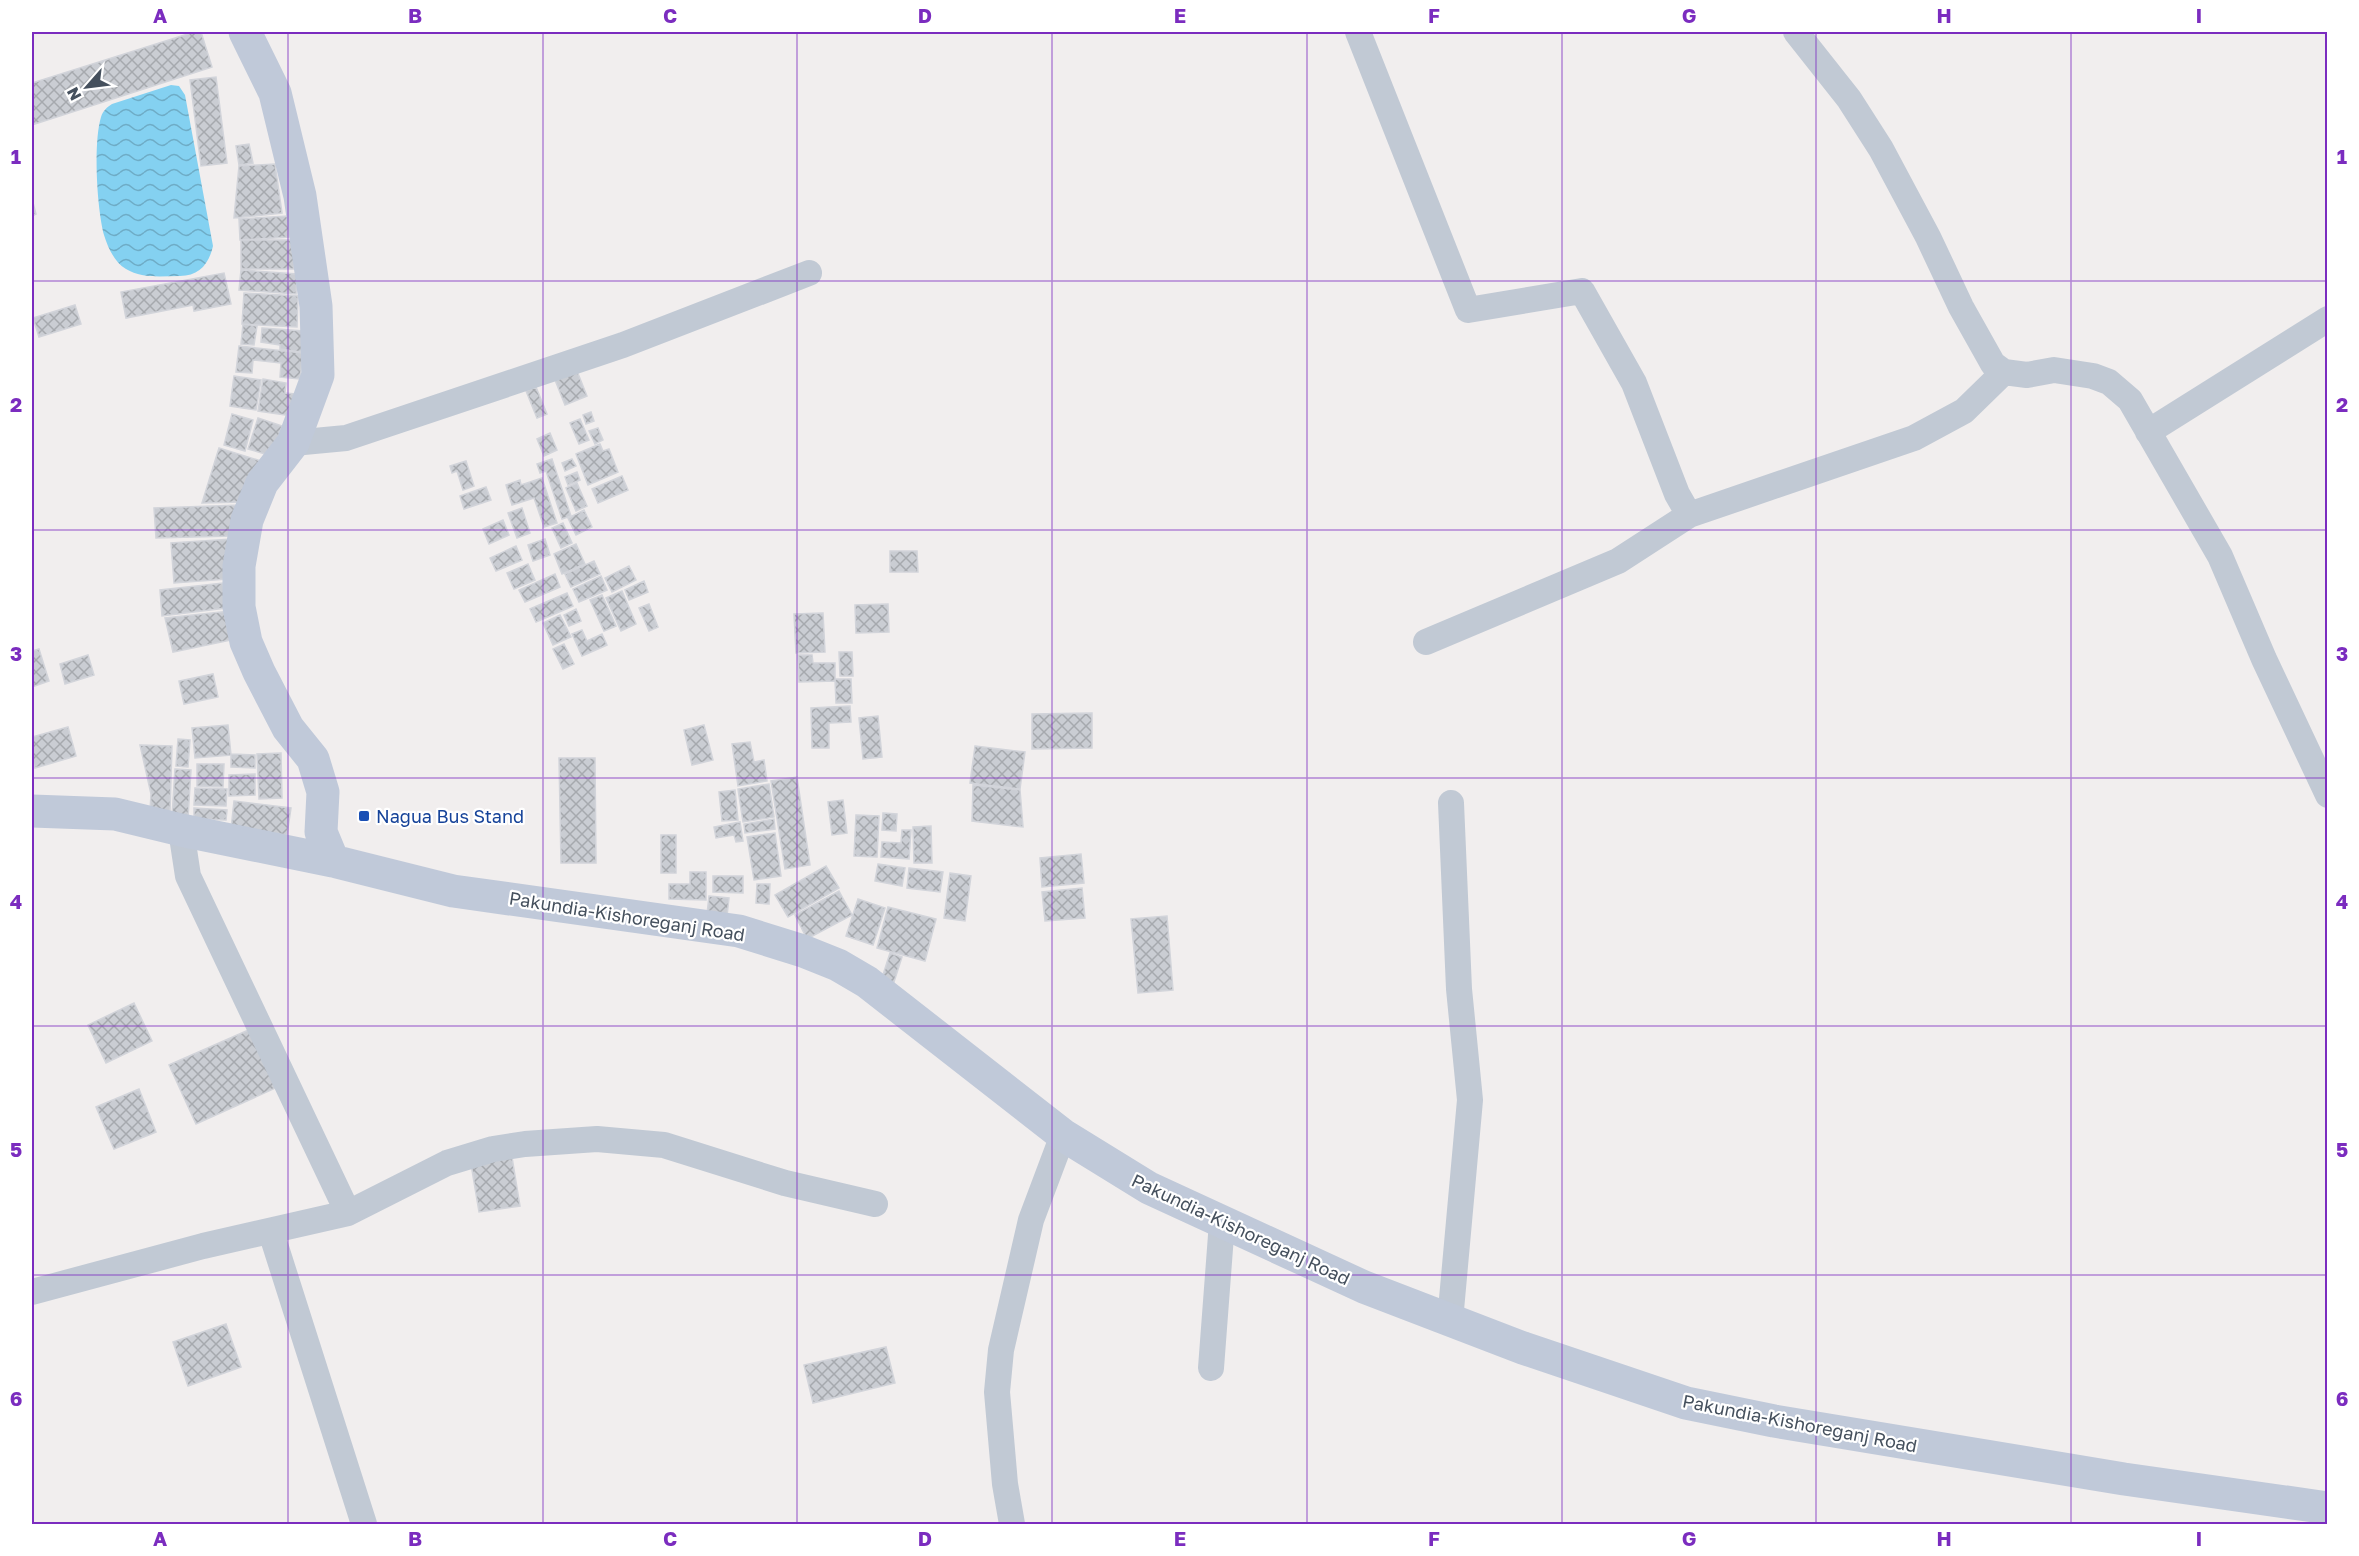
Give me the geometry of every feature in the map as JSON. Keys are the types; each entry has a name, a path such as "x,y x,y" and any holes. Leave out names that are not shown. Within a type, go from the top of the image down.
{"main road":[{"path":"245,32 275,93 300,196 316,306 318,375 293,443 262,483 247,520 239,566 239,607 246,642 259,672 288,728 312,759 323,792 321,832 333,861"},
{"name":"Pakundia-Kishoreganj Road","path":"32,810 115,814 180,830 333,861 453,891 739,931 803,951 838,965 867,982 1063,1135 1149,1188 1364,1287 1586,1371 1686,1403 1774,1421 2124,1479 2328,1508"}],"street":[{"path":"1358,32 1468,310 1582,291 1634,383 1677,494 1689,515"},
{"path":"1796,32 1849,99 1881,149 1928,237 1961,307 1993,364 2004,372 2027,375 2054,370 2093,376 2109,382 2130,400 2220,556 2264,659 2328,795"},
{"path":"293,443 346,438 623,345 809,273"},
{"path":"2148,432 2328,319"},
{"path":"1426,642 1618,561 1689,515 1914,438 1964,411 2004,372"},
{"path":"1450,802 1459,988 1470,1100 1450,1321"},
{"path":"180,830 188,876 348,1213"},
{"path":"1012,1524 1005,1484 997,1392 1001,1350 1031,1220 1063,1135"},
{"path":"32,1292 203,1246 348,1213 447,1163 525,1144 597,1139 664,1145 785,1183 875,1204"},
{"path":"1211,1368 1222,1222"},
{"path":"271,1232 364,1524"}],"water":[{"path":"171,85 179,86 185,95 213,246 206,263 193,274 145,276 132,272 118,263 104,235 99,209 97,143 101,117 112,104"}],"building":[{"path":"194,32 201,32 212,67 32,125 32,83"},
{"path":"216,77 227,163 201,166 190,80"},
{"path":"249,144 253,163 239,165 236,146"},
{"path":"275,164 282,213 234,218 239,166"},
{"path":"32,199 36,214 32,216"},
{"path":"288,216 289,237 240,240 239,219"},
{"path":"241,240 294,240 294,269 241,269"},
{"path":"241,270 297,274 296,294 239,290"},
{"path":"224,273 231,304 194,311 193,305 126,318 121,292"},
{"path":"244,293 298,296 297,327 242,324"},
{"path":"75,305 81,324 39,337 33,318"},
{"path":"243,324 257,326 254,345 241,344"},
{"path":"262,328 304,331 301,352 280,349 280,345 261,342"},
{"path":"239,346 303,353 300,379 280,377 281,363 253,360 252,373 236,372"},
{"path":"577,371 587,396 565,405 555,380"},
{"path":"234,376 261,380 256,410 230,406"},
{"path":"263,379 286,383 285,393 295,394 292,416 258,411"},
{"path":"536,387 547,414 537,418 526,391"},
{"path":"591,412 594,421 586,424 583,415"},
{"path":"232,414 253,420 245,451 224,445"},
{"path":"258,418 282,426 272,456 248,449"},
{"path":"580,419 589,440 579,444 570,423"},
{"path":"598,428 603,440 595,444 589,431"},
{"path":"550,433 557,450 544,456 537,439"},
{"path":"600,444 603,451 609,449 618,472 588,485 576,454"},
{"path":"219,448 261,461 243,502 202,503"},
{"path":"552,459 571,516 562,519 546,471 540,473 537,464"},
{"path":"572,459 576,466 565,471 562,463"},
{"path":"466,461 474,486 463,490 457,471 452,473 450,466"},
{"path":"577,472 580,480 568,485 565,477"},
{"path":"622,476 628,490 598,503 592,489"},
{"path":"542,478 557,523 544,527 534,498 512,505 506,485 520,480 521,485"},
{"path":"577,483 587,506 576,511 566,488"},
{"path":"486,487 491,500 464,509 460,496"},
{"path":"242,505 231,536 156,538 154,508"},
{"path":"522,508 530,533 517,538 508,513"},
{"path":"584,510 592,527 576,535 568,518"},
{"path":"503,520 509,535 489,544 483,529"},
{"path":"563,523 572,543 561,548 552,528"},
{"path":"232,539 227,579 174,583 171,543"},
{"path":"545,539 550,555 533,561 528,545"},
{"path":"576,544 585,564 562,574 554,554"},
{"path":"516,546 522,560 496,571 490,558"},
{"path":"890,551 917,551 918,572 890,572"},
{"path":"594,561 600,574 571,587 565,574"},
{"path":"528,564 535,580 514,589 507,573"},
{"path":"629,566 636,580 612,592 605,578"},
{"path":"555,574 560,587 525,602 519,590"},
{"path":"601,576 607,590 579,602 573,589"},
{"path":"644,581 648,592 629,600 625,590"},
{"path":"223,583 226,608 162,616 160,590"},
{"path":"622,591 636,624 621,631 606,598"},
{"path":"567,593 573,606 536,622 530,609"},
{"path":"602,595 616,626 604,631 590,600"},
{"path":"649,604 658,627 649,631 639,608"},
{"path":"888,604 889,632 856,633 855,605"},
{"path":"576,609 581,621 569,626 564,615"},
{"path":"230,611 236,639 173,652 165,618"},
{"path":"823,613 825,652 796,653 794,614"},
{"path":"560,615 571,637 553,645 543,623"},
{"path":"582,630 587,641 602,634 607,645 582,656 572,634"},
{"path":"564,644 574,664 563,669 553,649"},
{"path":"39,649 49,681 32,687 32,651"},
{"path":"839,652 852,652 853,676 840,676"},
{"path":"88,655 94,675 65,684 60,664"},
{"path":"798,655 812,655 813,663 835,663 835,681 799,682"},
{"path":"213,674 218,697 184,704 179,681"},
{"path":"835,679 851,679 852,703 836,703"},
{"path":"850,706 851,722 829,723 829,748 812,748 811,708"},
{"path":"1092,713 1092,748 1032,749 1032,714"},
{"path":"878,716 882,757 863,759 859,718"},
{"path":"228,725 231,755 195,758 192,728"},
{"path":"704,725 713,760 692,765 684,730"},
{"path":"68,727 76,756 35,768 32,757 32,737"},
{"path":"178,739 190,740 188,767 176,766"},
{"path":"750,742 754,762 764,760 767,781 738,786 732,744"},
{"path":"140,745 172,746 170,812 150,811 151,794"},
{"path":"975,746 1025,752 1020,789 970,783"},
{"path":"281,753 282,798 259,799 257,754"},
{"path":"231,754 255,755 255,768 231,767"},
{"path":"559,758 595,758 596,863 561,863"},
{"path":"197,764 224,764 223,787 197,786"},
{"path":"175,769 191,770 188,818 172,817"},
{"path":"255,774 255,795 229,796 229,775"},
{"path":"797,777 810,865 785,869 771,781"},
{"path":"769,784 774,817 743,822 738,789"},
{"path":"973,785 1020,790 1023,827 972,821"},
{"path":"195,788 227,789 226,806 194,805"},
{"path":"735,790 738,820 722,821 719,792"},
{"path":"843,800 847,833 832,835 828,802"},
{"path":"234,801 291,808 287,835 231,829"},
{"path":"194,808 227,810 226,820 194,819"},
{"path":"883,813 897,814 896,831 882,830"},
{"path":"856,815 879,816 877,857 854,856"},
{"path":"774,819 775,829 745,833 744,824"},
{"path":"740,822 743,841 736,842 734,835 716,838 714,827"},
{"path":"931,826 932,863 914,863 913,827"},
{"path":"902,830 911,830 909,859 881,857 882,842 901,843"},
{"path":"775,833 781,876 754,880 747,837"},
{"path":"661,835 676,835 676,873 661,873"},
{"path":"1081,854 1084,883 1042,887 1040,858"},
{"path":"878,864 905,868 902,886 875,881"},
{"path":"826,866 839,888 788,917 775,895"},
{"path":"909,868 943,872 940,892 907,888"},
{"path":"690,872 706,872 706,900 669,899 669,884 690,884"},
{"path":"950,873 971,876 965,921 944,918"},
{"path":"713,876 743,876 743,893 713,892"},
{"path":"757,884 770,884 769,904 756,903"},
{"path":"1082,888 1085,918 1045,921 1042,892"},
{"path":"839,891 852,915 807,939 795,915"},
{"path":"709,896 729,898 727,916 707,914"},
{"path":"858,899 885,908 873,945 846,936"},
{"path":"888,907 936,919 925,961 877,948"},
{"path":"1167,916 1173,990 1138,993 1131,919"},
{"path":"890,953 902,957 893,985 881,981"},
{"path":"134,1003 152,1041 106,1063 88,1025"},
{"path":"253,1028 280,1086 196,1124 169,1065"},
{"path":"139,1089 156,1132 114,1149 96,1107"},
{"path":"511,1151 520,1206 479,1212 470,1158"},
{"path":"226,1324 241,1367 188,1386 173,1342"},
{"path":"886,1347 895,1383 813,1403 804,1365"}],"place":[{"name":"Nagua Bus Stand","path":"364,816"}]}
